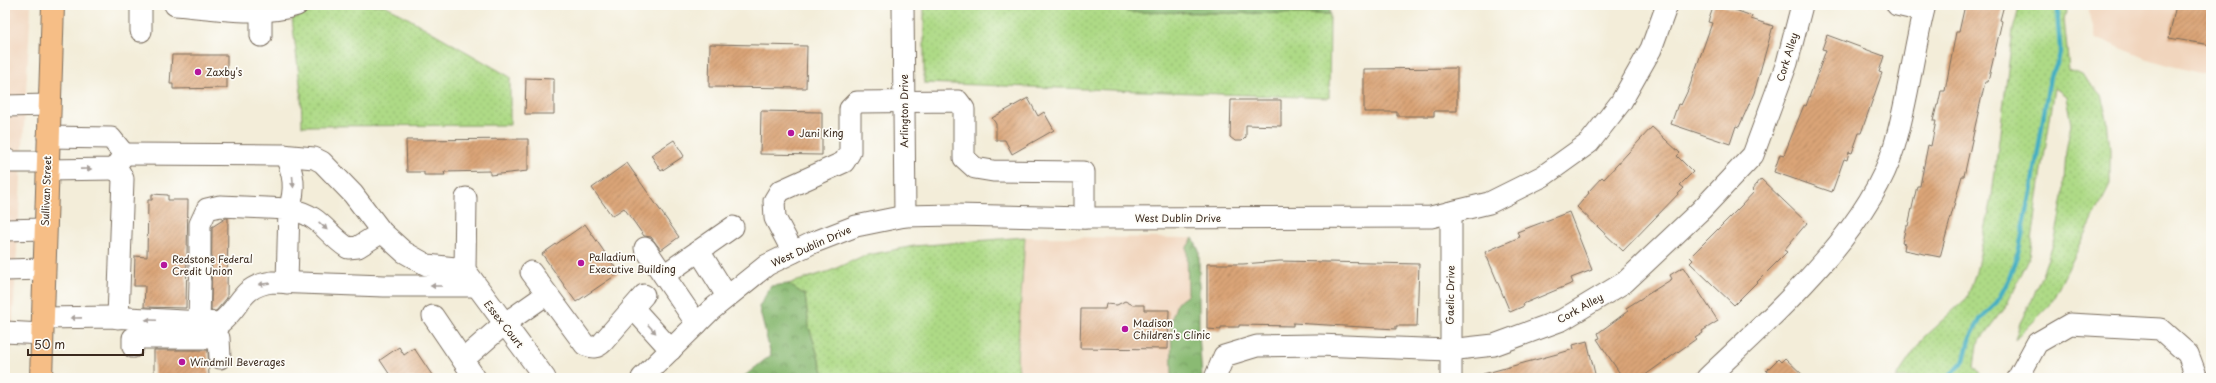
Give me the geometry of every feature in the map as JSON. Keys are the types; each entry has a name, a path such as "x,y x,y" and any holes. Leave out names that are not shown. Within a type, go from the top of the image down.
{"main road":[{"name":"Sullivan Street","path":"41,378 44,229 53,5"}],"street":[{"path":"141,5 141,31"},
{"path":"175,5 261,11 282,10 297,5"},
{"name":"Arlington Drive","path":"903,5 905,216"},
{"name":"West Dublin Drive","path":"642,378 727,296 767,265 793,252 856,226 905,216 1084,218 1431,217 1496,200 1543,176 1589,143 1621,102 1651,49 1667,5"},
{"name":"Cork Alley","path":"1215,378 1224,356 1257,346 1318,345 1449,350 1494,345 1562,320 1625,282 1701,210 1753,154 1787,63 1802,5"},
{"path":"1707,378 1772,317 1835,249 1874,194 1894,148 1924,8 1897,5"},
{"path":"261,11 261,36"},
{"path":"793,252 775,218 774,201 780,191 844,162 850,152 850,109 857,102 958,101 964,109 964,158 975,168 993,171 1084,172 1084,218"},
{"path":"5,106 49,105"},
{"path":"48,137 111,138 123,179 118,318"},
{"path":"285,155 294,178 294,189 289,209 287,283"},
{"path":"5,159 12,162 47,166 285,155 304,156 322,162 352,194 382,232 404,252 427,265 470,278"},
{"path":"466,198 470,278"},
{"path":"199,322 200,224 207,208 220,206 289,209 302,211 314,217 348,248 358,247 382,232"},
{"name":"Gaelic Drive","path":"1451,212 1449,350 1451,378"},
{"path":"664,275 733,227"},
{"path":"5,230 44,229"},
{"path":"645,248 697,324"},
{"path":"699,251 727,296"},
{"path":"5,270 44,269"},
{"path":"5,332 42,326 118,318 220,323 229,316 246,293 257,284 287,283 384,286 470,278"},
{"name":"Essex Court","path":"470,278 545,378"},
{"path":"463,360 501,319 539,283 585,345 592,348 598,347 639,302 671,350"},
{"path":"433,316 475,378"},
{"path":"2018,378 2037,343 2070,324 2160,329 2188,354 2197,378"},
{"path":"134,346 133,338 219,338 220,358"}],"shaded area":[{"path":"5,5 31,5 11,353 5,353"},
{"path":"2090,5 2211,5 2211,76 2153,61 2096,38 2089,11"},
{"path":"1025,237 1193,238 1187,247 1188,295 1177,303 1171,321 1172,378 1020,378 1017,358"}],"green space":[{"path":"317,5 385,5 510,77 510,125 302,126 301,92 292,19 309,12"},
{"path":"924,5 1118,5 1128,12 1330,14 1329,98 924,83"},
{"path":"1118,5 1330,5 1330,14 1128,12"},
{"path":"2020,5 2068,5 2064,19 2069,70 2082,75 2101,95 2107,119 2110,150 2110,185 2050,305 2015,340 2020,323 2032,300 2055,240 2063,197 2066,151 2071,124 2066,96 2055,88 2030,256 2007,304 1977,344 1974,367 1983,378 1896,378 1924,337 1967,298 1976,272 1991,203 2013,30"},
{"path":"1025,237 1017,358 1020,378 825,378 809,327 805,295 788,284 830,271 863,256 914,246"},
{"path":"1193,238 1199,251 1199,334 1202,378 1172,378 1171,321 1177,303 1188,295 1187,247"},
{"path":"788,284 805,295 809,327 825,378 742,378 771,355 759,307 771,286"}],"building":[{"path":"1714,5 1721,5 1752,16 1751,19 1773,26 1754,93 1739,127 1736,126 1730,144 1671,124 1678,104 1681,105 1689,88 1712,23 1708,22"},
{"path":"1965,5 2004,5 2000,20 2002,21 1988,82 1985,82 1964,176 1962,176 1940,257 1904,250 1905,244 1902,243 1906,226 1908,226 1917,186 1920,186 1928,145 1931,146 1936,121 1933,121 1941,91 1945,91 1956,32 1959,32"},
{"path":"2176,5 2211,5 2211,45 2169,38"},
{"path":"1827,35 1884,56 1879,72 1882,73 1861,133 1859,133 1852,153 1849,152 1847,160 1844,159 1832,192 1774,172 1780,154 1784,155 1804,105 1806,106 1826,50 1822,49"},
{"path":"710,44 807,46 806,88 709,87"},
{"name":"Zaxby's","path":"172,55 227,55 227,88 173,89 173,84 170,84"},
{"path":"1457,68 1457,111 1434,111 1434,116 1397,116 1397,112 1364,112 1364,69"},
{"path":"526,78 554,79 554,114 525,114"},
{"path":"1028,98 1038,116 1044,112 1054,130 1012,154 1005,140 996,140 996,124 992,118"},
{"path":"1231,100 1281,100 1281,126 1246,125 1246,137 1242,141 1235,141 1230,137"},
{"name":"Jani King","path":"761,111 822,112 822,155 760,154"},
{"path":"1652,127 1680,153 1677,156 1693,172 1680,185 1684,188 1623,251 1577,207 1602,177 1604,179"},
{"path":"528,139 528,171 490,175 490,171 444,172 445,175 424,175 424,172 407,172 406,140"},
{"path":"674,140 684,156 661,171 651,155"},
{"path":"627,163 679,237 661,250 651,237 644,236 624,208 612,216 592,188"},
{"path":"1761,179 1807,223 1784,250 1787,252 1734,305 1690,263 1693,260 1690,257 1754,192 1752,190"},
{"name":"Redstone Federal Credit Union","path":"152,194 168,195 168,200 188,200 186,308 144,307 145,286 134,286 135,256 147,257 148,200 152,200"},
{"path":"1569,212 1592,270 1571,278 1573,283 1523,304 1524,306 1510,312 1485,252 1520,237 1517,232"},
{"path":"228,218 227,298 216,311 211,311 212,227"},
{"name":"Palladium Executive Building","path":"585,224 619,273 576,302 542,254"},
{"path":"1280,261 1419,264 1417,326 1396,326 1396,329 1293,323 1293,326 1239,325 1239,327 1221,327 1221,330 1207,329 1207,264 1243,264"},
{"path":"1683,267 1718,321 1702,331 1703,333 1695,338 1696,339 1641,378 1623,378 1597,339 1600,338 1598,333 1628,311 1626,308 1672,279 1670,275"},
{"name":"Madison Children's Clinic","path":"1125,301 1133,305 1144,305 1144,310 1169,310 1168,349 1080,348 1081,309 1105,309 1106,304 1117,305"},
{"path":"1587,341 1596,378 1483,378 1483,374 1574,349 1573,345"},
{"path":"399,347 404,355 414,348 434,378 392,378 380,360"},
{"name":"Windmill Beverages","path":"154,350 208,350 209,378 154,378"},
{"path":"1785,358 1806,378 1774,378 1766,371 1778,359 1781,362"}],"waterway":[{"path":"1948,378 1964,360 1969,340 1981,318 1997,302 2009,279 2019,249 2033,182 2050,76 2059,58 2059,5"}],"place":[{"name":"Zaxby's","path":"198,72"},
{"name":"Jani King","path":"791,133"},
{"name":"Palladium Executive Building","path":"581,263"},
{"name":"Redstone Federal Credit Union","path":"164,265"},
{"name":"Madison Children's Clinic","path":"1125,329"},
{"name":"Windmill Beverages","path":"182,362"}]}
